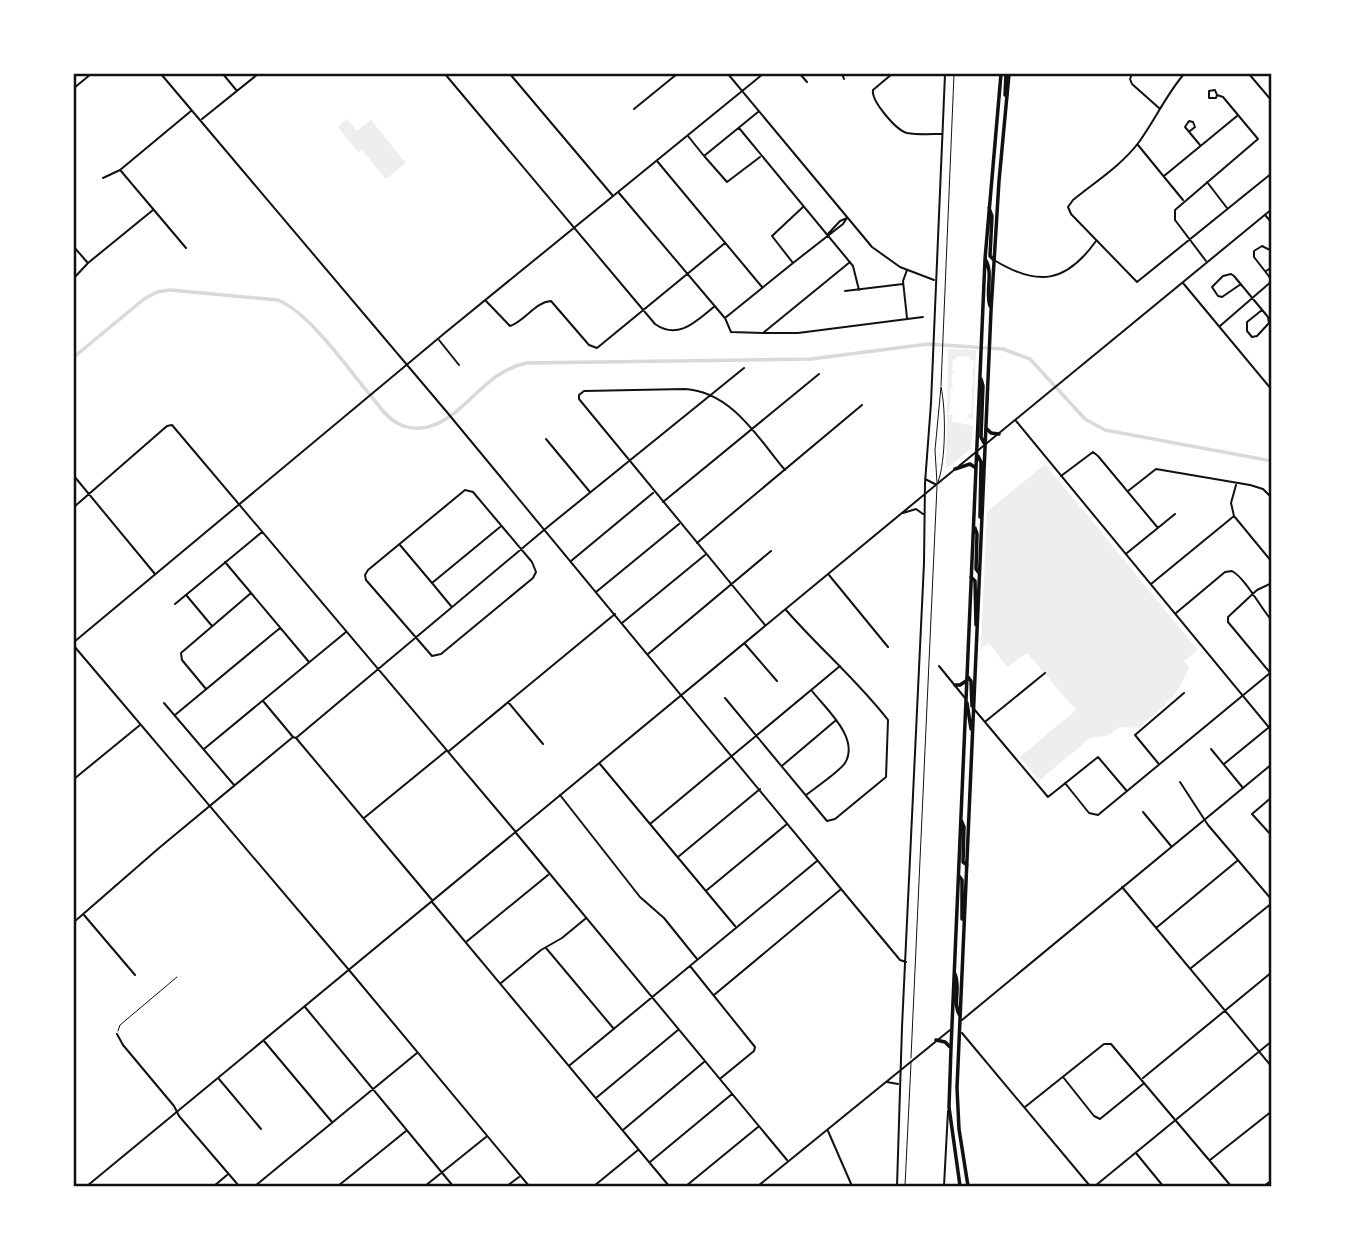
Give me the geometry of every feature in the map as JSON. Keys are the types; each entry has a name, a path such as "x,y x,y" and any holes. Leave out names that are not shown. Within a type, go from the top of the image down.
{"highway":[{"path":"968,1186 958,1114 959,1032 989,342 1006,74"},
{"path":"960,1186 949,1107 954,972 985,259 1006,74"},
{"path":"989,206 992,216 990,256 994,260"},
{"path":"985,259 989,267 988,292 991,311"},
{"path":"980,377 983,386 981,437 985,445"},
{"path":"986,428 990,433 999,433"},
{"path":"977,452 981,462 979,511 982,523"},
{"path":"955,469 970,464 976,469"},
{"path":"974,522 977,534 975,569 979,573"},
{"path":"971,577 975,581 974,618 977,631"},
{"path":"955,685 960,685 967,677"},
{"path":"967,677 971,681 970,702 974,708"},
{"path":"966,699 972,731"},
{"path":"961,818 964,827 963,862 967,865"},
{"path":"958,876 962,880 961,914 964,924"},
{"path":"954,972 957,979 956,1010 960,1016 966,1017"},
{"path":"936,1040 945,1042 951,1048"}],"street":[{"path":"74,88 91,74"},
{"path":"161,74 408,364 900,960 906,962"},
{"path":"223,74 237,91"},
{"path":"201,120 258,74"},
{"path":"445,74 661,328 677,331 689,326 715,306"},
{"path":"510,74 613,196"},
{"path":"634,109 677,74"},
{"path":"728,74 877,251 907,270 936,281"},
{"path":"528,1186 74,644 485,300 763,74"},
{"path":"800,74 807,82"},
{"path":"842,74 844,79"},
{"path":"892,74 872,92 874,100 895,125 903,131 943,134"},
{"path":"916,74 927,74"},
{"path":"897,1186 925,479 934,340 945,74"},
{"path":"1132,74 1132,84 1160,108"},
{"path":"1184,74 1137,144 1073,200 1068,207 1071,214 1137,282 1272,173"},
{"path":"1249,74 1272,101"},
{"path":"1207,262 1175,220 1175,210 1258,139 1223,97 1217,95"},
{"path":"103,178 120,170 192,110"},
{"path":"704,156 759,112"},
{"path":"1164,176 1238,116"},
{"path":"739,128 849,262 856,273 859,290"},
{"path":"1190,131 1201,146"},
{"path":"687,136 727,182 762,156"},
{"path":"1137,144 1183,201"},
{"path":"657,161 762,288"},
{"path":"120,170 186,248"},
{"path":"1207,182 1228,209"},
{"path":"619,192 725,318 733,333 799,333 923,317"},
{"path":"793,263 772,236 804,207"},
{"path":"87,1186 1272,209"},
{"path":"74,278 88,263 153,210"},
{"path":"1264,215 1272,223"},
{"path":"725,318 848,218"},
{"path":"994,260 1042,278 1053,276 1067,272 1079,263 1097,240"},
{"path":"485,300 508,326 516,325 549,300 555,303 589,345 596,348 725,243"},
{"path":"1219,326 1272,280 1254,257 1254,251 1262,246 1272,251"},
{"path":"74,247 88,263"},
{"path":"763,333 849,262"},
{"path":"1266,272 1272,267"},
{"path":"907,270 903,284 908,319"},
{"path":"1241,284 1222,297 1218,296 1212,287 1228,274 1241,284 1268,317 1269,324 1257,336 1252,337 1247,331 1247,322 1262,310"},
{"path":"1183,282 1272,390"},
{"path":"845,291 903,284"},
{"path":"775,323 779,333"},
{"path":"438,339 459,365"},
{"path":"74,922 209,806 744,368"},
{"path":"663,502 819,373"},
{"path":"766,625 579,400 579,395 584,391 685,390 709,395 733,408 785,470"},
{"path":"697,543 862,405"},
{"path":"1015,420 1272,731"},
{"path":"74,507 167,425 172,425 515,832 788,1162"},
{"path":"546,439 590,493"},
{"path":"1061,476 1093,452 1158,528"},
{"path":"1128,491 1156,469 1263,489 1272,498"},
{"path":"74,476 155,574"},
{"path":"925,479 937,484"},
{"path":"1236,484 1231,503 1234,516 1272,562"},
{"path":"467,489 473,492 536,569 533,578 441,654 432,656 365,577 368,570 399,544 467,489"},
{"path":"571,561 654,492"},
{"path":"902,513 916,509 924,516"},
{"path":"1125,554 1175,514"},
{"path":"1151,585 1234,516"},
{"path":"596,592 680,523"},
{"path":"432,583 501,526"},
{"path":"175,604 262,532"},
{"path":"399,544 452,607"},
{"path":"648,654 771,551"},
{"path":"622,622 706,554"},
{"path":"225,562 310,662"},
{"path":"1175,613 1225,572 1232,571 1246,584 1272,621"},
{"path":"828,574 888,647"},
{"path":"1065,783 1089,813 1098,815 1271,674 1228,622 1227,617 1252,594 1272,583"},
{"path":"206,689 182,660 183,650 251,593"},
{"path":"186,595 212,626"},
{"path":"724,698 824,818 831,821 886,777 888,720 841,665 808,637 785,609"},
{"path":"363,819 615,614"},
{"path":"175,715 280,628"},
{"path":"204,750 346,632"},
{"path":"745,643 776,681"},
{"path":"650,824 841,665"},
{"path":"939,666 966,699"},
{"path":"985,722 1045,673"},
{"path":"806,796 845,763 848,749 847,736 811,691"},
{"path":"1159,764 1135,735 1184,693"},
{"path":"263,701 669,1186"},
{"path":"508,702 543,744"},
{"path":"164,703 235,785"},
{"path":"974,708 1048,797 1098,757 1127,791"},
{"path":"782,766 836,721"},
{"path":"74,779 140,725"},
{"path":"1224,764 1269,727"},
{"path":"1211,749 1242,788"},
{"path":"599,763 736,927"},
{"path":"758,1186 1272,764"},
{"path":"1180,782 1204,819 1272,902 1190,969"},
{"path":"678,857 760,789"},
{"path":"560,795 640,897 664,918 698,959"},
{"path":"1272,797 1252,814 1272,836"},
{"path":"1143,812 1171,846"},
{"path":"706,891 788,824"},
{"path":"569,1066 818,860"},
{"path":"1156,928 1238,861"},
{"path":"466,942 549,874"},
{"path":"1122,887 1272,1067"},
{"path":"714,995 841,889"},
{"path":"83,914 135,975"},
{"path":"501,983 586,918"},
{"path":"546,947 614,1029"},
{"path":"690,966 755,1047 754,1051 720,1079"},
{"path":"1141,1080 1272,972"},
{"path":"305,1007 453,1186"},
{"path":"596,1098 678,1029"},
{"path":"952,1029 973,1045 1090,1186"},
{"path":"117,1034 123,1045 239,1186"},
{"path":"264,1041 332,1123"},
{"path":"1095,1186 1272,1041"},
{"path":"1024,1107 1108,1042 1231,1186"},
{"path":"255,1186 418,1053"},
{"path":"622,1130 705,1061"},
{"path":"1063,1077 1094,1116 1100,1119 1144,1083"},
{"path":"218,1079 261,1129"},
{"path":"886,1082 894,1082 900,1086"},
{"path":"649,1162 733,1094"},
{"path":"944,1186 949,1107"},
{"path":"1209,1161 1272,1111"},
{"path":"686,1186 759,1126"},
{"path":"338,1186 407,1130"},
{"path":"827,1130 852,1186"},
{"path":"425,1186 487,1136"},
{"path":"594,1186 638,1150"},
{"path":"1136,1153 1163,1186"},
{"path":"214,1186 228,1174"},
{"path":"508,1186 520,1176"},
{"path":"1264,1186 1272,1180"}],"lane":[{"path":"937,484 943,440 942,350 954,74"},
{"path":"905,1186 937,484 935,450 941,387"},
{"path":"117,1034 120,1025 177,977"}],"shaded area":[{"path":"347,119 357,131 371,120 406,163 386,179 362,150 358,152 338,127"},
{"path":"948,349 976,350 973,419 957,417 968,418 968,414 971,414 972,404 969,403 972,402 970,388 973,386 971,371 974,361 970,360 970,357 957,356 953,360 954,388 951,388 947,413"},
{"path":"947,414 953,415 951,421 973,426 971,449 946,469"},
{"path":"1045,464 1198,650 1184,661 1189,667 1174,694 1139,728 1120,727 1107,736 1090,738 1039,781 1020,757 1076,710 1027,653 1007,667 989,643 981,648 987,512"}],"waterway":[{"path":"74,357 144,299 157,292 170,290 278,300 316,329 389,418 410,428 420,428 446,419 500,374 527,363 811,359 928,344 1003,349 1030,359 1085,419 1105,430 1272,461"}]}
